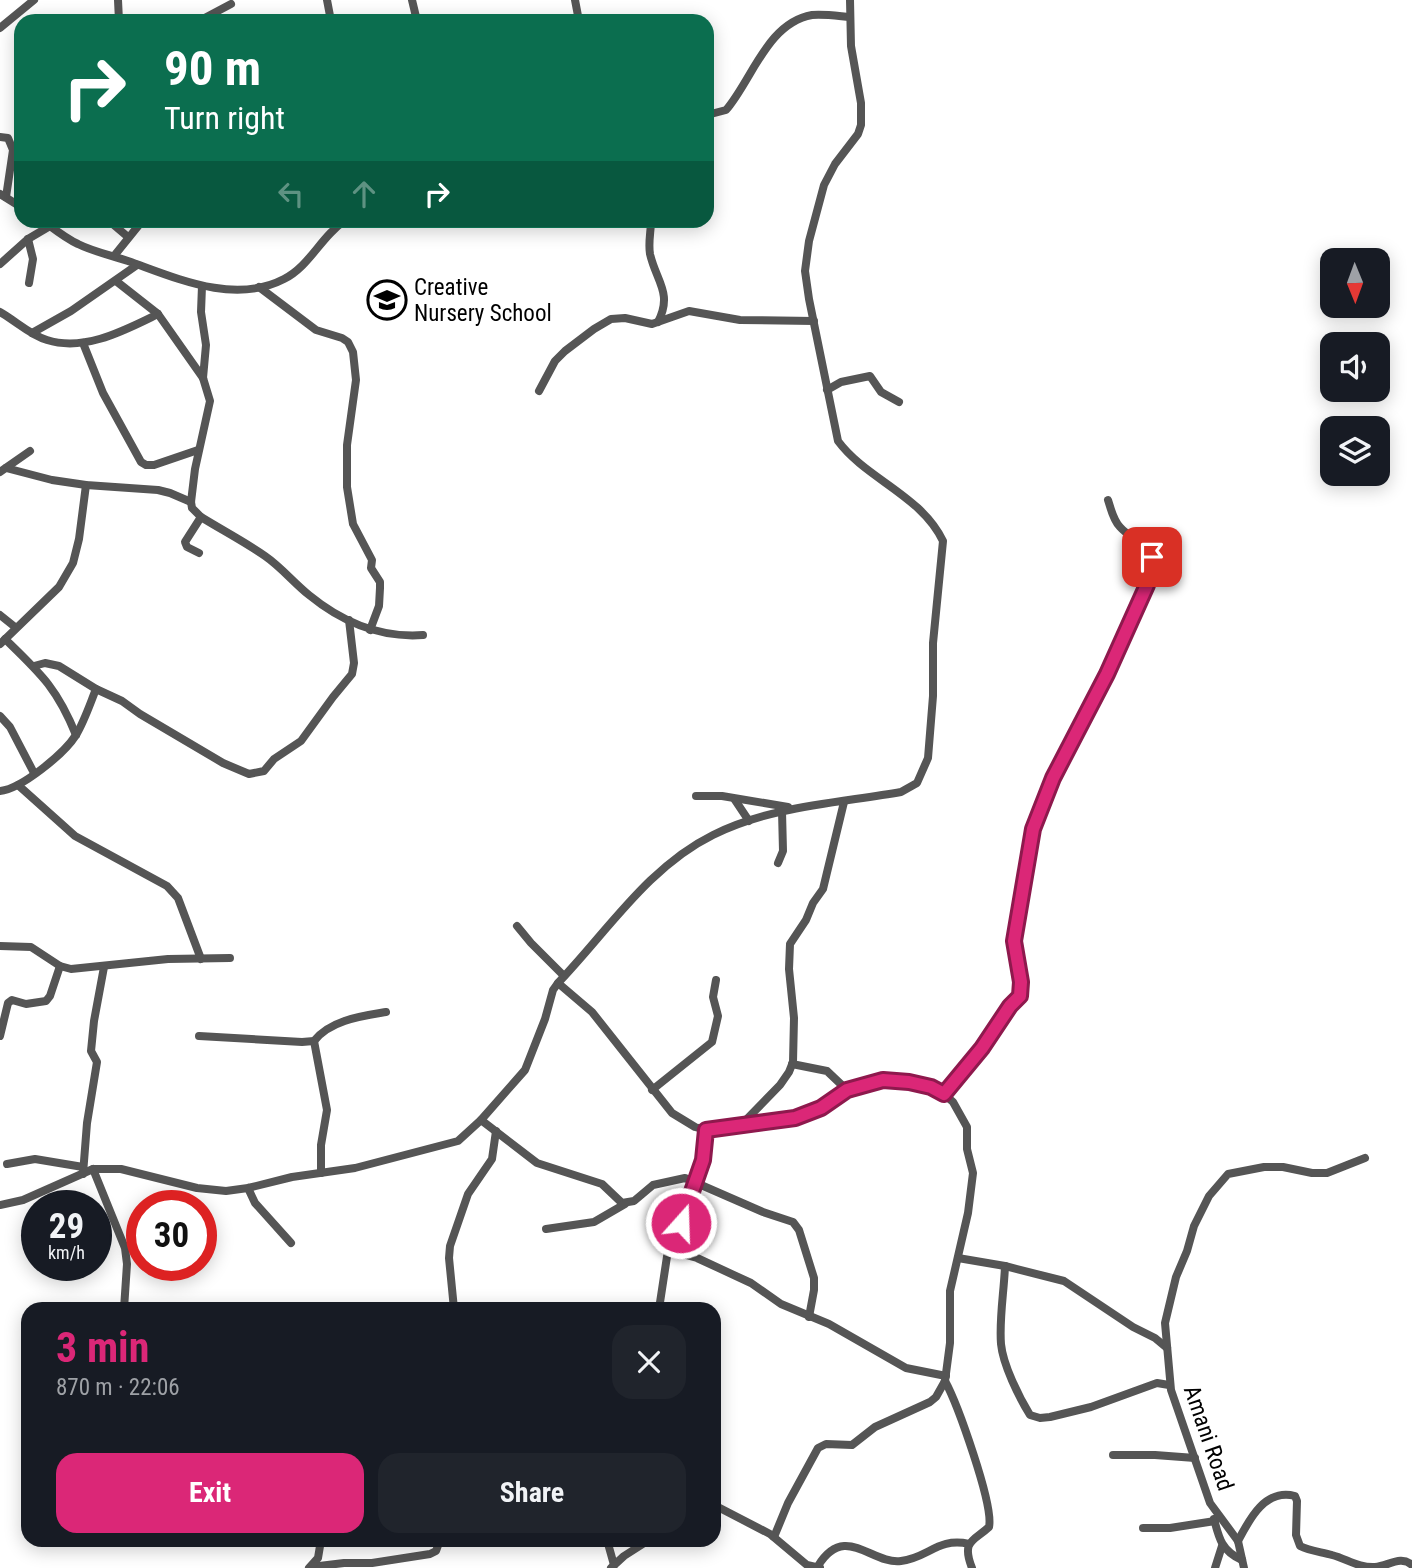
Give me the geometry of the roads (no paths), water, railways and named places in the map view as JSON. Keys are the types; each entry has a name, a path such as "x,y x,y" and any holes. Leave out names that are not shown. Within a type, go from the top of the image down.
{"street":[{"path":"16,14 34,0"},
{"path":"7,1164 35,1158 83,1170 121,1169 197,1188 226,1191 292,1177 355,1168 458,1141 481,1120 525,1070 553,990 561,979 604,933 618,913 676,858 714,834 749,821 795,808 844,802 909,789 921,775 928,758 933,696 933,643 944,548 940,535 923,514 854,458 838,441 805,271 813,222 829,173 858,134 862,116 852,54 850,0"},
{"path":"212,14 231,4"},
{"path":"0,28 14,16"},
{"path":"714,114 722,113 730,105 771,42 788,27 808,16 850,17"},
{"path":"9,20 14,22"},
{"path":"0,137 8,138 12,143 3,196"},
{"path":"0,264 28,239 47,228"},
{"path":"53,228 94,252 165,277 202,286 238,289 259,287 283,280 294,273 336,228"},
{"path":"117,228 128,237"},
{"path":"114,257 136,228"},
{"path":"650,228 649,249 664,292 664,308 658,322"},
{"path":"28,239 33,259 29,283"},
{"path":"32,334 137,265"},
{"path":"116,281 158,314 202,378 210,401 198,450 192,508 201,517 265,556 310,596 349,620 370,630 405,636 423,635"},
{"path":"202,286 201,312 206,345 202,378"},
{"path":"259,287 316,330 348,342 353,352 356,380 348,426 346,476 353,524 372,560 371,568 380,583 379,606 370,630"},
{"path":"539,391 555,361 605,322 625,318 644,323 658,322 690,311 740,320 814,321"},
{"path":"0,312 32,334 47,340 83,342 113,335 158,314"},
{"path":"83,342 103,393 141,462 146,465 154,464 198,450"},
{"path":"827,390 841,382 870,376 881,393 899,402"},
{"path":"3,470 30,451"},
{"path":"3,470 86,485 158,490 191,502"},
{"path":"76,736 60,698 49,682 34,666 2,642 60,587 73,563 86,485"},
{"path":"944,1094 1020,996 1021,982 1014,941 1033,829 1044,799 1073,736 1107,674 1152,570 1151,554 1143,543 1120,527 1108,500"},
{"path":"198,553 187,547 185,542 201,517"},
{"path":"0,615 15,627"},
{"path":"34,666 51,663 122,701 176,737 235,770 249,774 258,773 301,741 352,674 354,668 349,620"},
{"path":"0,791 18,785 58,756 76,736 96,689"},
{"path":"0,716 10,727 34,773"},
{"path":"18,785 75,836 167,886 178,898 201,959"},
{"path":"696,796 706,795 795,808"},
{"path":"735,800 745,811 749,821"},
{"path":"742,1124 780,1085 792,1064 794,1018 789,969 790,944 825,885 844,802"},
{"path":"778,863 783,852 782,811"},
{"path":"517,926 592,1012 652,1090 680,1120 695,1128 706,1130 795,1118 821,1108 847,1090 883,1080 931,1087 944,1094 964,1119 973,1173 968,1213 950,1291 950,1343 945,1379 936,1397 930,1402 875,1427 852,1445 826,1444 818,1448 788,1503 774,1537"},
{"path":"0,946 31,947 60,966 71,969 168,959 230,958"},
{"path":"0,1036 8,1003 12,1000 26,1004 46,1001 60,966"},
{"path":"83,1170 86,1123 97,1062 90,1051 104,967"},
{"path":"652,1090 712,1042 718,1016 713,997 716,980"},
{"path":"199,1035 314,1041 322,1031 331,1027 362,1016 386,1012"},
{"path":"314,1041 327,1110 321,1145 321,1173"},
{"path":"792,1064 826,1071 847,1090"},
{"path":"481,1120 544,1167 599,1182 625,1204"},
{"path":"660,1302 668,1250 692,1196 694,1181 703,1160 706,1130"},
{"path":"453,1302 450,1246 468,1194 492,1158 496,1131"},
{"name":"Amani Road","path":"1243,1564 1237,1541 1210,1503 1169,1385 1167,1311 1175,1277 1187,1251 1194,1226 1209,1196 1227,1174 1264,1167 1326,1173 1365,1158"},
{"path":"93,1169 125,1248 127,1264 124,1302"},
{"path":"0,1205 23,1200 83,1170"},
{"path":"546,1229 596,1222 634,1201 649,1187 659,1183 685,1178 694,1181 711,1191 796,1225 814,1278 809,1317"},
{"path":"248,1188 256,1203 290,1242"},
{"path":"668,1250 696,1258 751,1283 781,1304 829,1324 906,1367 945,1379 954,1398 988,1503 988,1530 975,1536 969,1544 972,1568"},
{"path":"958,1258 1005,1266 1064,1281 1167,1348"},
{"path":"1005,1266 1002,1351 1007,1368 1030,1415 1050,1417 1091,1407 1157,1383 1169,1385"},
{"path":"1113,1455 1195,1458"},
{"path":"1237,1541 1262,1504 1289,1494 1297,1501 1296,1535 1300,1546 1333,1555 1354,1566 1376,1567 1403,1560 1412,1565"},
{"path":"1210,1503 1222,1546 1243,1564"},
{"path":"721,1508 774,1537 807,1565 819,1567 829,1553 851,1546 900,1562 949,1542 969,1544"},
{"path":"721,1514 731,1513"},
{"path":"1143,1528 1170,1528 1215,1521"},
{"path":"1215,1568 1222,1546"},
{"path":"310,1568 318,1558 320,1547"},
{"path":"310,1568 344,1563 372,1563 430,1554 436,1552 438,1547"},
{"path":"608,1547 612,1566 639,1547"}],"place":[{"name":"Creative Nursery School","path":"387,300"}]}
